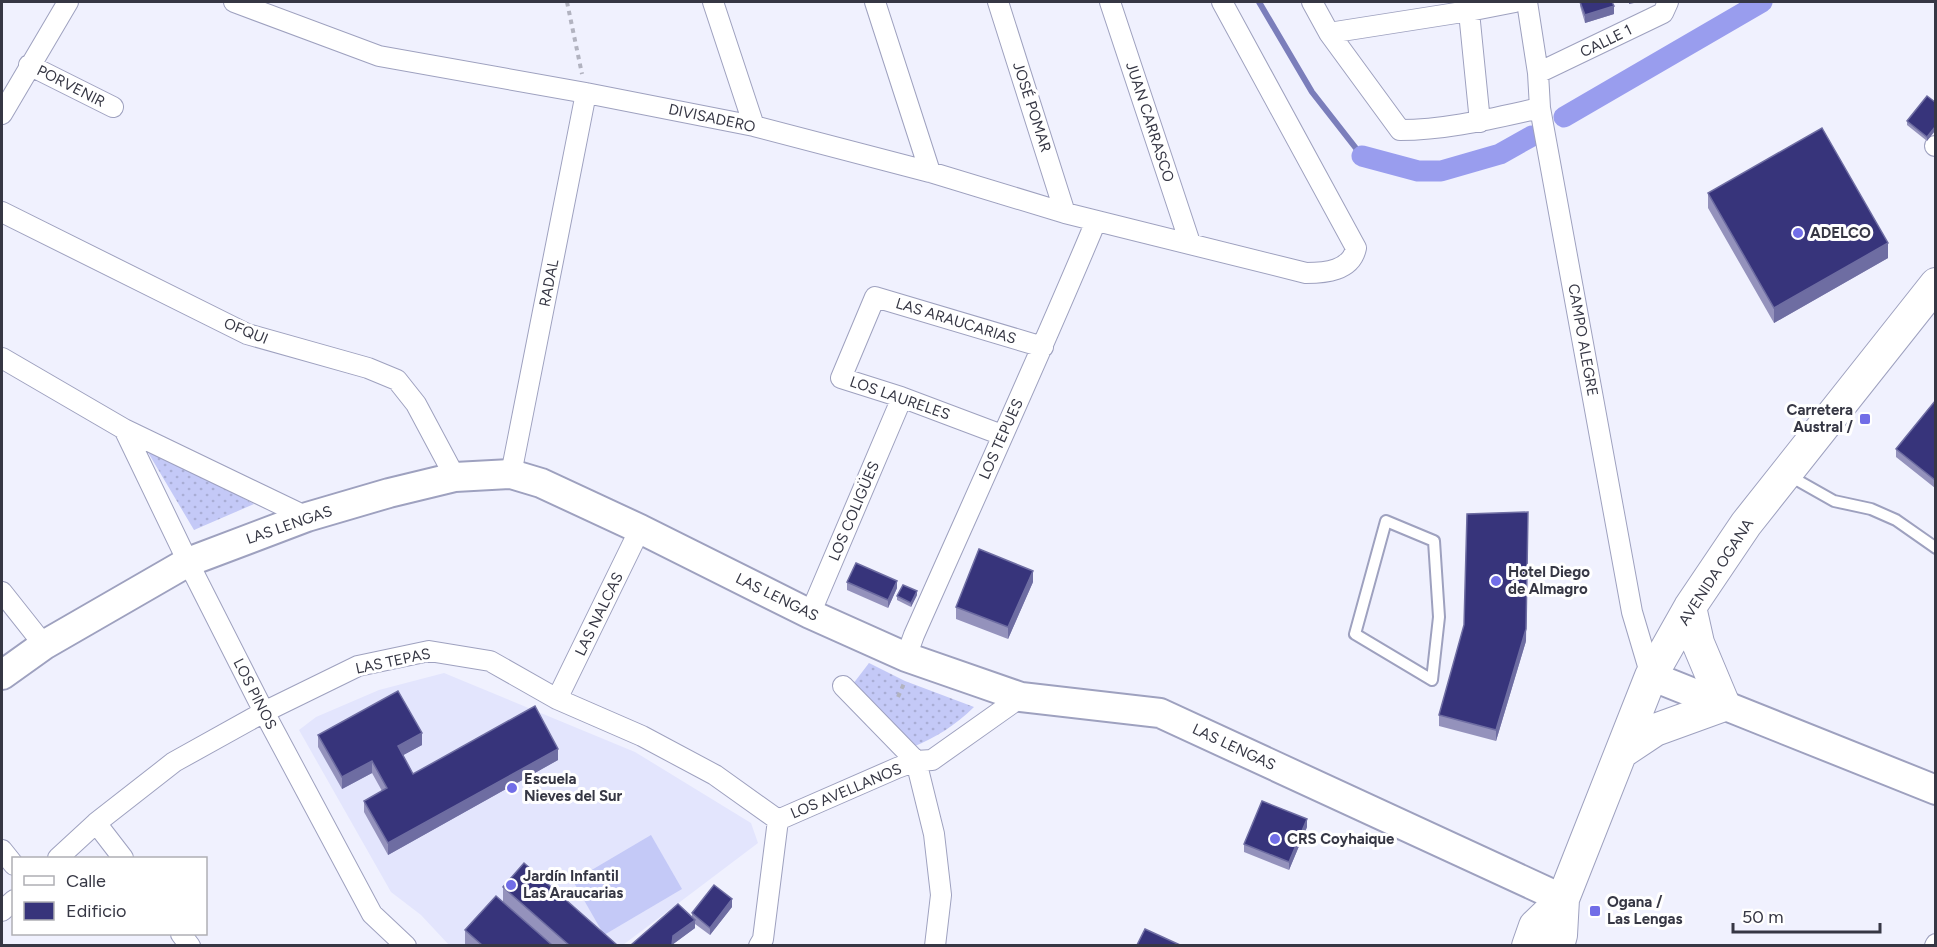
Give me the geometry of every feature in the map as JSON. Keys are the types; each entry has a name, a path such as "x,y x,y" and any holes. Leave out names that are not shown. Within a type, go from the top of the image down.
{"main road":[{"name":"AVENIDA OGANA","path":"1558,945 1561,936 1563,899 1651,676 1690,608 1746,524 1935,284"},
{"path":"1622,752 1655,730 1724,705 1698,643 1690,608"},
{"name":"AVENIDA OGANA","path":"1528,945 1534,926 1563,899"}],"street":[{"path":"2,114 68,2"},
{"name":"DIVISADERO","path":"234,2 379,56 754,126 930,172 1065,213 1306,273 1324,273 1349,264 1355,256 1356,248 1222,2"},
{"path":"713,2 754,126"},
{"path":"875,2 930,172"},
{"name":"JOSÉ POMAR","path":"998,2 1065,213"},
{"name":"JUAN CARRASCO","path":"1110,2 1190,243"},
{"path":"1312,2 1329,33 1400,130 1480,122 1540,108"},
{"path":"1329,33 1469,6 1515,2"},
{"name":"CAMPO ALEGRE","path":"1527,2 1538,74 1540,108 1632,612 1651,676"},
{"name":"CALLE 1","path":"1538,74 1663,14 1668,2"},
{"path":"1469,6 1480,122"},
{"name":"PORVENIR","path":"29,65 113,107"},
{"name":"RADAL","path":"511,474 586,93"},
{"name":"OFQUI","path":"2,212 247,334 368,368 397,380 416,404 456,477"},
{"name":"LOS TEPUES","path":"907,668 914,635 1043,347 1096,221"},
{"name":"LAS ARAUCARIAS","path":"859,336 875,297 1043,347"},
{"name":"LOS LAURELES","path":"859,336 841,378 901,397 1002,435"},
{"path":"2,358 124,429 307,517"},
{"name":"LOS COLIGÜES","path":"810,614 898,407"},
{"name":"LOS PINOS","path":"124,429 264,712 372,914 406,945"},
{"name":"LAS LENGAS","path":"2,675 44,645 188,562 307,517 389,493 456,477 511,474 541,483 640,529 810,614 907,668 1021,697 1160,713 1563,899"},
{"name":"LAS NALCAS","path":"557,699 640,529"},
{"path":"2,592 44,645"},
{"name":"LAS TEPAS","path":"59,857 96,823 174,762 264,712 358,666 429,651 490,661 557,699 642,736 715,775 778,820"},
{"path":"1651,676 1935,790"},
{"path":"843,686 916,761 934,834 941,896 934,945"},
{"name":"LOS AVELLANOS","path":"759,945 763,939 778,820 916,761 932,760 1021,697"},
{"path":"96,823 122,857"},
{"path":"2,850 12,862"}],"lane":[{"path":"1785,474 1834,501 1871,509 1896,520 1935,548"},
{"path":"1386,521 1434,541 1439,617 1432,680 1354,634 1386,521"}],"path":[{"path":"567,2 586,93"},
{"path":"898,697 907,668"}],"shaded area":[{"path":"143,444 254,504 194,530"},
{"path":"869,663 905,681 974,707 945,730 913,747 853,684"},
{"name":"Escuela Nieves del Sur","path":"444,673 635,752 751,823 758,843 623,945 449,945 421,915 391,892 299,730 316,717 379,690"},
{"path":"651,835 682,889 604,935 573,881"}],"building":[{"path":"1580,2 1612,2 1614,6 1585,15"},
{"path":"1927,96 1935,102 1935,127 1927,137 1907,121"},
{"name":"ADELCO","path":"1822,128 1888,243 1774,308 1708,193"},
{"path":"1935,401 1935,480 1896,449"},
{"name":"Hotel Diego de Almagro","path":"1528,512 1526,629 1496,730 1439,715 1464,625 1467,514"},
{"path":"979,549 1033,571 1008,627 956,607"},
{"path":"856,563 897,581 888,600 847,582"},
{"path":"903,585 917,591 911,603 897,596"},
{"path":"398,691 422,733 398,746 413,774 535,706 558,749 388,843 364,801 387,788 372,761 342,777 318,735"},
{"name":"CRS Coyhaique","path":"1262,801 1307,819 1289,862 1244,844"},
{"path":"524,863 617,945 569,945 503,887"},
{"path":"714,885 732,899 710,928 692,913"},
{"path":"496,896 552,945 482,945 465,930"},
{"path":"678,904 695,920 673,936 672,945 631,945"},
{"path":"1145,929 1180,945 1137,945"}],"waterway":[{"path":"1259,2 1312,92 1362,156"},
{"path":"1564,117 1762,2"},
{"path":"1362,156 1418,171 1441,171 1500,154 1532,136"}],"place":[{"name":"ADELCO","path":"1798,233"},
{"name":"Carretera Austral /","path":"1865,419"},
{"name":"Hotel Diego de Almagro","path":"1496,581"},
{"name":"Escuela Nieves del Sur","path":"512,788"},
{"name":"CRS Coyhaique","path":"1275,839"},
{"name":"Jardín Infantil Las Araucarias","path":"511,885"},
{"name":"Ogana / Las Lengas","path":"1595,911"}]}
